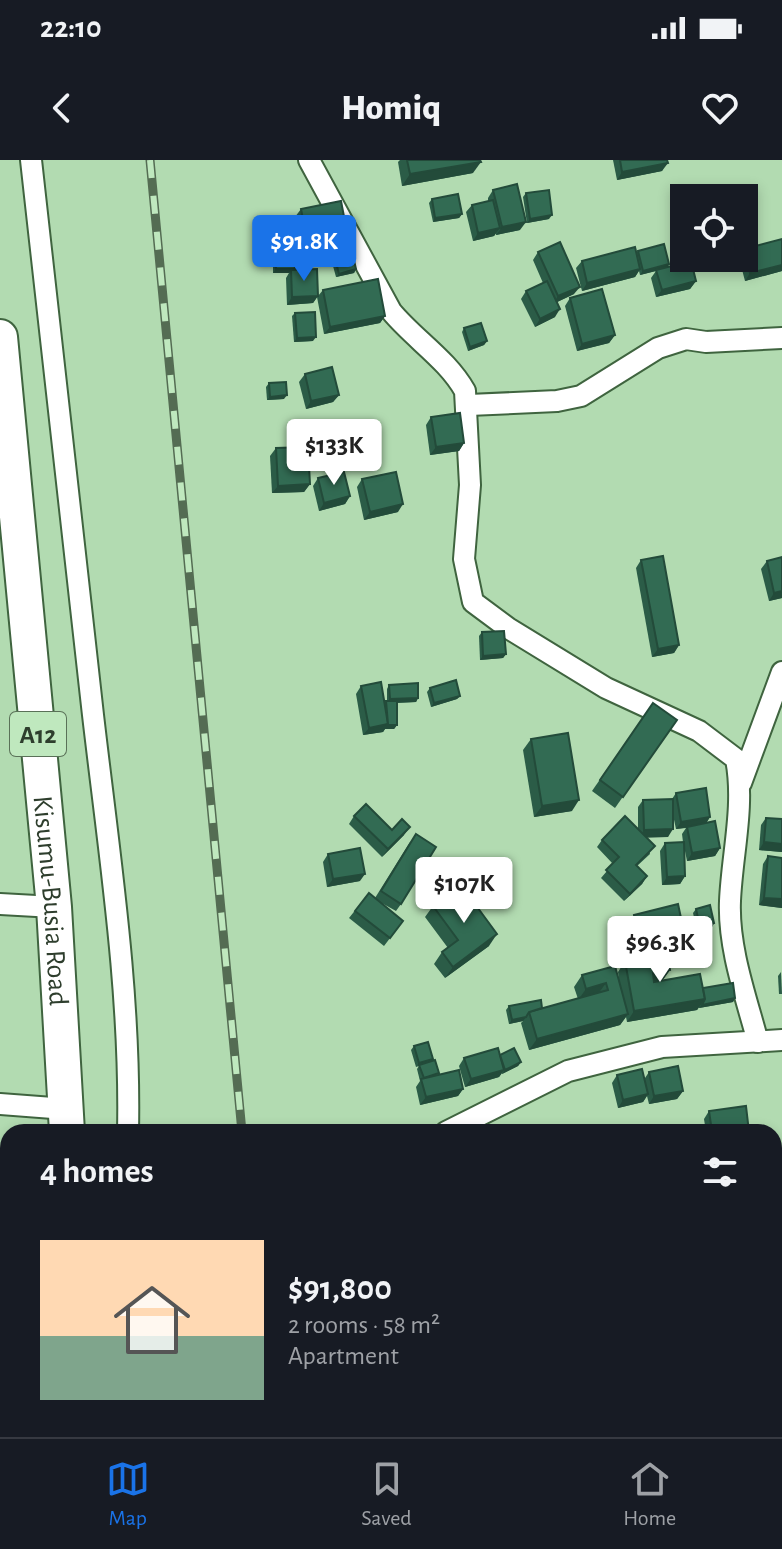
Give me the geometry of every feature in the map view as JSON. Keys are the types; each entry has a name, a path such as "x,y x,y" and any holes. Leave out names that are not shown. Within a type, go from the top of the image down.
{"highway":[{"name":"Kisumu-Busia Road","path":"0,337 10,531 54,907 67,1120"}],"street":[{"path":"31,160 56,406 114,894 129,1065 128,1124"},
{"path":"309,160 391,311 459,379 469,405 465,441 470,485 464,559 473,602 508,628 606,688 699,731 736,759 741,783"},
{"path":"469,405 557,401 581,396 658,348 686,339 706,342 782,338"},
{"path":"758,1042 741,981 730,904 741,783 782,672"},
{"path":"0,904 54,907"},
{"path":"462,1124 568,1071 662,1047 782,1040"},
{"path":"0,1104 67,1120"}],"building":[{"path":"407,160 480,160 481,162 410,174"},
{"path":"620,160 667,160 668,163 622,172"},
{"path":"517,184 526,222 502,227 493,190"},
{"path":"549,190 552,215 530,219 526,193"},
{"path":"458,194 462,214 435,218 432,199"},
{"path":"493,200 500,228 478,233 472,205"},
{"path":"341,201 346,227 306,235 301,209"},
{"path":"272,223 297,224 294,247 271,246"},
{"path":"782,239 782,265 758,271 758,245"},
{"path":"560,242 580,287 558,296 538,252"},
{"path":"664,244 669,264 643,271 638,251"},
{"path":"351,247 356,269 339,274 333,251"},
{"path":"635,247 640,269 587,283 582,261"},
{"path":"294,249 295,269 276,269 275,250"},
{"path":"670,266 670,272 694,272 696,281 662,290 656,270"},
{"path":"317,269 318,296 292,297 291,270"},
{"path":"378,279 385,316 330,327 323,290"},
{"path":"547,281 560,309 540,319 526,291"},
{"path":"602,289 615,335 582,344 570,298"},
{"path":"315,312 316,337 297,338 295,313"},
{"path":"481,323 487,341 470,347 464,328"},
{"path":"332,367 339,395 311,401 305,374"},
{"path":"286,382 287,395 270,397 269,383"},
{"path":"460,413 464,443 436,447 431,417"},
{"path":"308,447 310,484 278,486 276,448"},
{"path":"344,472 350,496 324,503 318,478"},
{"path":"396,472 403,504 370,512 362,479"},
{"path":"663,556 679,645 658,649 641,560"},
{"path":"782,557 782,591 774,593 767,561"},
{"path":"504,631 506,654 483,656 482,632"},
{"path":"456,680 460,696 434,703 430,688"},
{"path":"381,682 388,724 369,728 361,686"},
{"path":"418,683 418,698 390,699 389,685"},
{"path":"386,701 397,701 397,725 386,725"},
{"path":"653,703 677,720 623,797 600,780"},
{"path":"568,733 579,800 542,806 531,739"},
{"path":"706,788 710,817 681,822 676,793"},
{"path":"673,799 673,829 644,830 643,800"},
{"path":"366,804 392,830 402,819 410,827 388,849 354,816"},
{"path":"625,816 655,846 636,865 647,876 630,894 606,870 619,857 602,840"},
{"path":"766,818 782,819 782,844 764,842"},
{"path":"715,821 720,848 692,853 687,827"},
{"path":"416,834 436,847 401,904 381,891"},
{"path":"684,842 685,876 667,877 665,843"},
{"path":"360,848 365,874 333,879 328,854"},
{"path":"768,856 782,858 782,899 764,898"},
{"path":"461,885 497,934 453,967 442,952 458,940 433,906"},
{"path":"369,893 403,921 390,938 355,911"},
{"path":"678,904 684,932 640,942 634,915"},
{"path":"710,905 714,923 700,927 696,909"},
{"path":"667,953 670,970 653,973 654,982 700,974 705,999 634,1011 625,961"},
{"path":"615,966 628,1014 537,1039 529,1012 608,990 606,983 586,989 582,975"},
{"path":"733,983 735,998 702,1005 705,999 703,988"},
{"path":"541,1000 542,1008 529,1012 526,1017 512,1020 509,1006"},
{"path":"428,1042 433,1059 419,1063 414,1046"},
{"path":"498,1048 504,1070 471,1079 464,1058"},
{"path":"514,1048 521,1062 505,1070 500,1055"},
{"path":"435,1060 439,1073 424,1078 419,1065"},
{"path":"678,1066 683,1091 654,1096 649,1072"},
{"path":"642,1069 648,1094 623,1100 617,1075"},
{"path":"459,1070 463,1089 426,1097 421,1079"},
{"path":"746,1106 748,1124 711,1124 709,1111"}],"railway":[{"path":"150,160 241,1124"}]}
